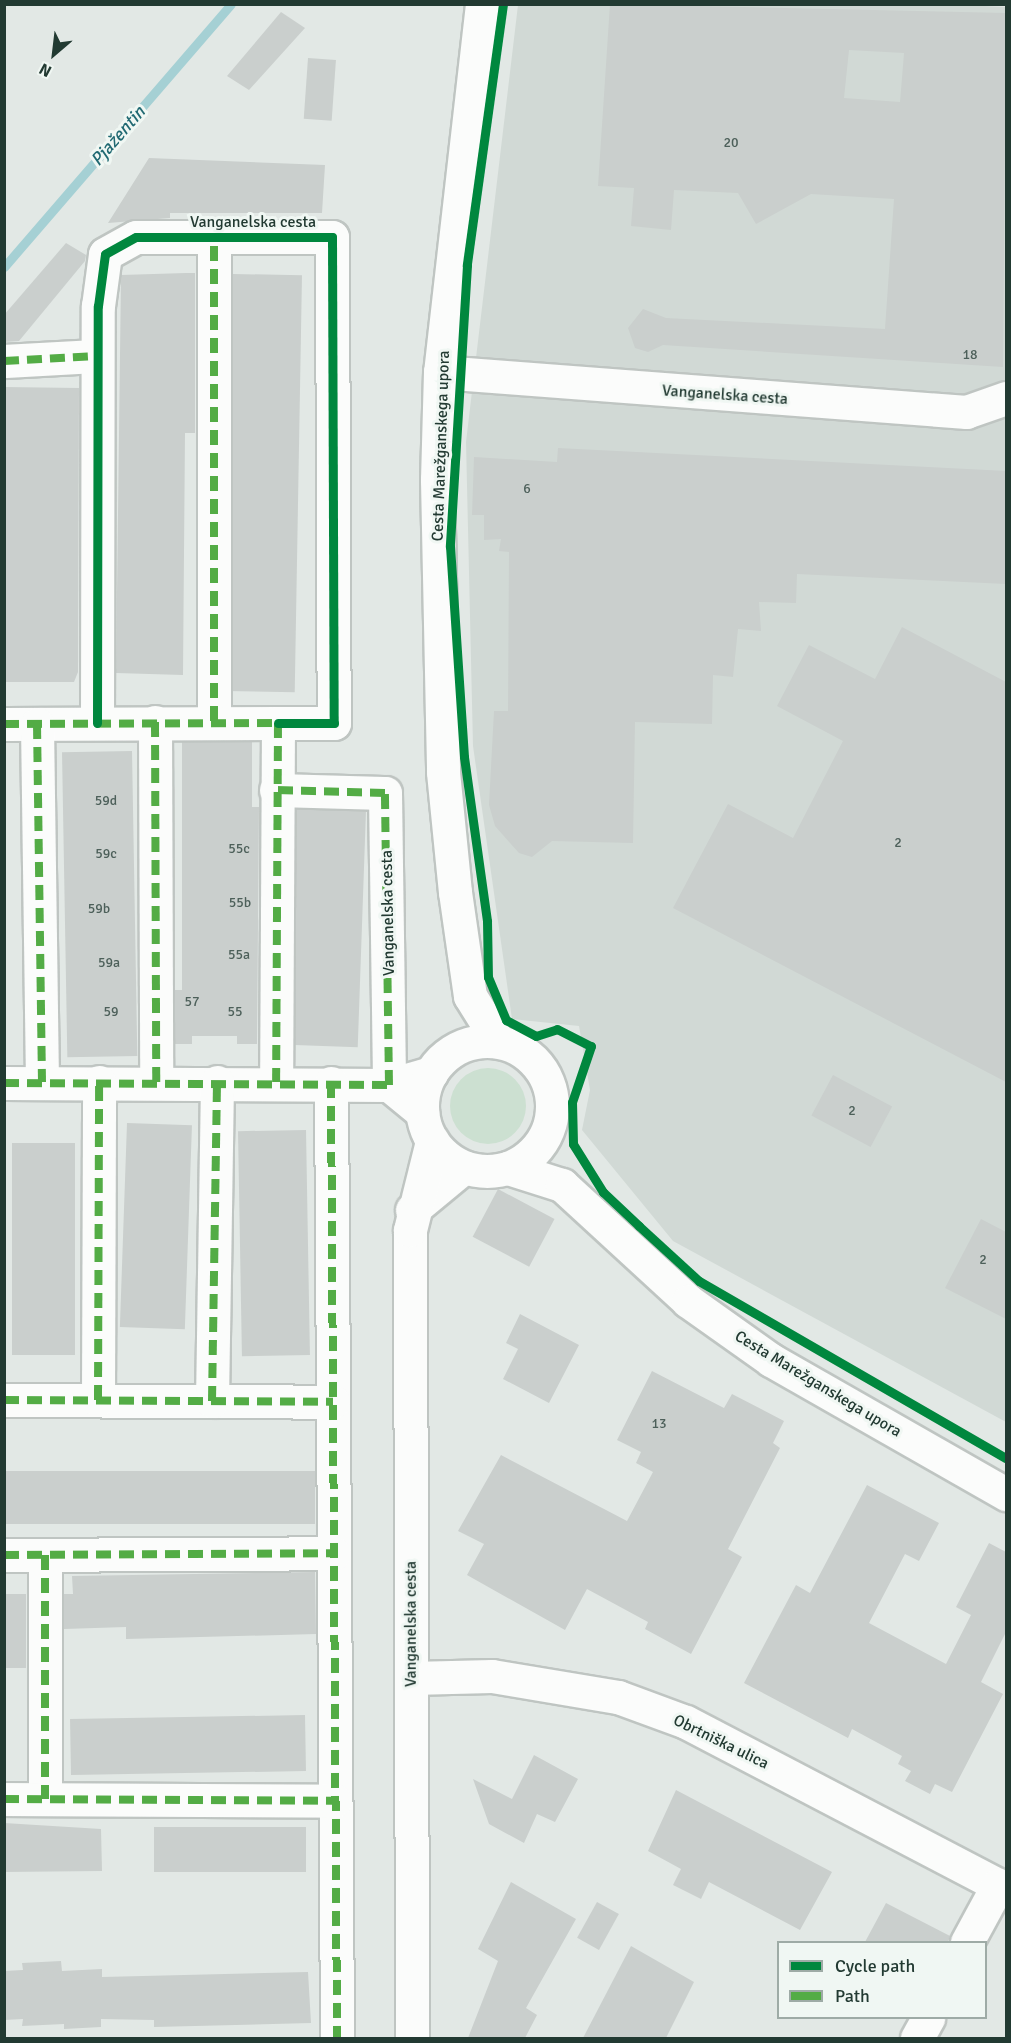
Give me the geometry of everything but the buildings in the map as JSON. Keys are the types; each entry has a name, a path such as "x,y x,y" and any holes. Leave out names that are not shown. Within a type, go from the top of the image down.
{"street":[{"name":"Cesta Marežganskega upora","path":"482,4 440,372 443,772 470,996 498,1041"},
{"name":"Vanganelska cesta","path":"4,724 37,724 97,723 214,721 334,723 332,237 136,237 105,254 99,274 97,723"},
{"name":"Vanganelska cesta","path":"214,238 214,721"},
{"path":"4,361 98,356"},
{"name":"Vanganelska cesta","path":"440,372 966,412 1006,398"},
{"path":"155,722 156,1082"},
{"path":"276,1082 278,723"},
{"path":"37,724 42,1083"},
{"name":"Vanganelska cesta","path":"276,790 385,793 389,1085"},
{"name":"Cesta Marežganskega upora","path":"442,1061 470,996"},
{"path":"4,1083 276,1082 389,1085 442,1061 498,1041 526,1053 546,1077 553,1107 545,1136 530,1156 508,1168 464,1167 412,1210"},
{"path":"427,1127 442,1061"},
{"path":"98,1400 99,1082"},
{"path":"212,1401 218,1082"},
{"path":"332,1083 337,2038"},
{"path":"389,1085 464,1167"},
{"name":"Vanganelska cesta","path":"412,2038 412,1210 427,1127"},
{"name":"Cesta Marežganskega upora","path":"545,1136 562,1185"},
{"name":"Cesta Marežganskega upora","path":"508,1168 562,1185 680,1294 771,1360 1006,1494"},
{"path":"4,1400 333,1402"},
{"path":"4,1555 334,1552"},
{"path":"45,1555 45,1799"},
{"name":"Obrtniška ulica","path":"411,1678 492,1676 618,1697 686,1722 1002,1887"},
{"path":"4,1799 335,1802"},
{"path":"968,1941 1002,1887"},
{"path":"917,2038 927,2019"}],"shaded area":[{"path":"941,4 1006,7 1006,1422 673,1241 582,1130 590,1090 579,1026 512,1019 473,746 466,442 518,5"}],"green space":[{"path":"488,1068 503,1071 515,1079 523,1091 526,1106 523,1121 515,1133 503,1141 488,1144 473,1141 461,1133 453,1121 450,1106 453,1091 461,1079 473,1071"}],"waterway":[{"name":"Pjažentin","path":"4,267 231,4"}],"marked path":[{"path":"214,238 214,721"},
{"path":"4,361 97,356"},
{"path":"155,722 156,1082"},
{"path":"4,724 278,723 276,1082"},
{"path":"37,724 42,1082"},
{"path":"4,1083 389,1085 385,793 276,790"},
{"path":"98,1400 99,1082"},
{"path":"212,1401 217,1082"},
{"path":"331,1083 337,2038"},
{"path":"4,1400 333,1402"},
{"path":"4,1555 334,1553"},
{"path":"45,1555 45,1799"},
{"path":"4,1799 335,1801"}],"cycle path":[{"path":"503,4 467,265 450,546 464,757 487,921 488,977 506,1020 536,1036 557,1029 591,1046 572,1102 573,1144 603,1192 639,1226 699,1281 1006,1458"},
{"path":"97,723 98,306 105,254 136,237 332,237 334,723 278,723"}]}
